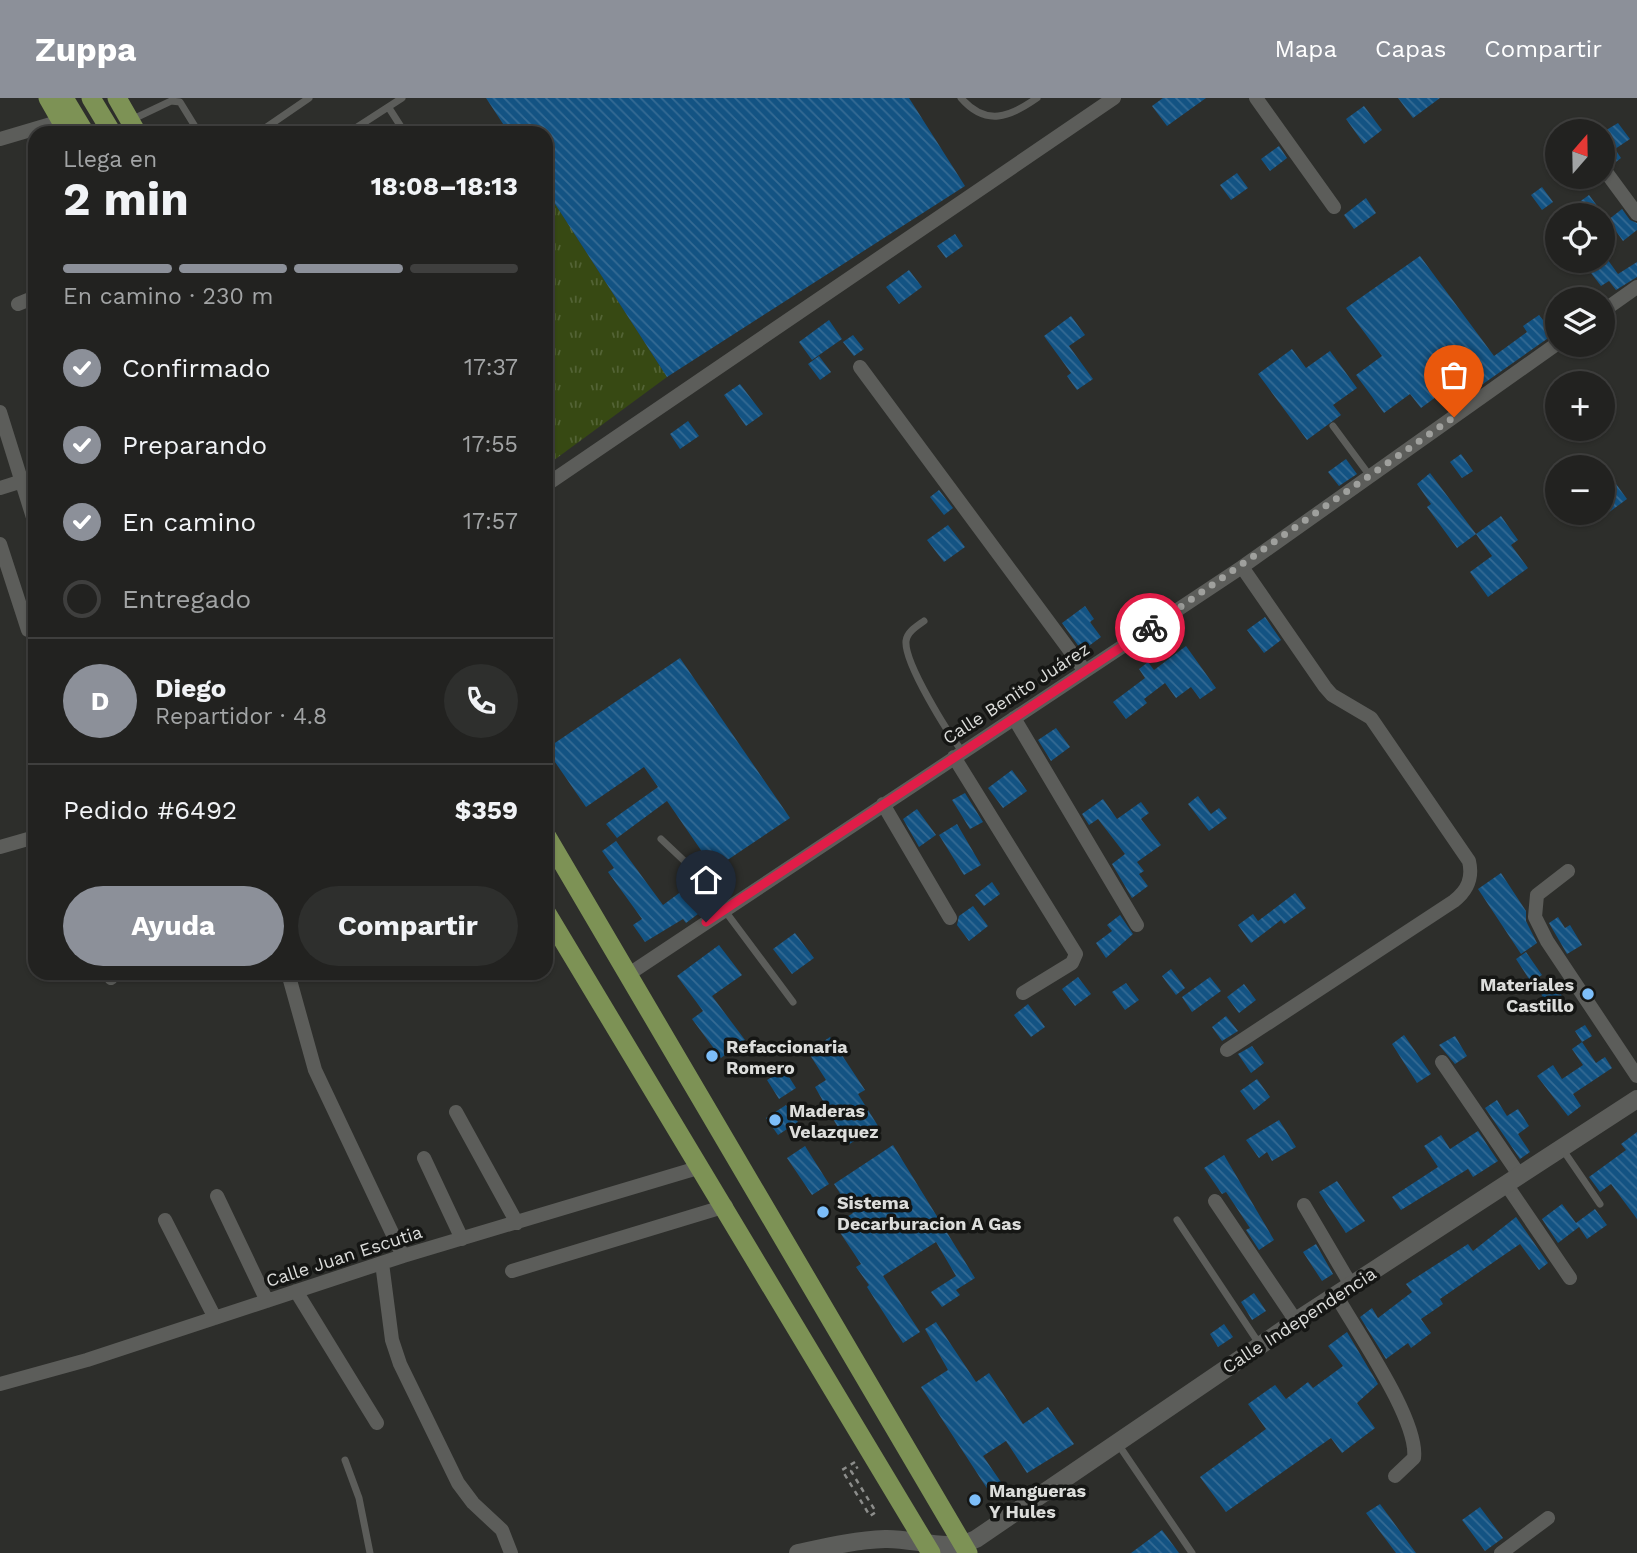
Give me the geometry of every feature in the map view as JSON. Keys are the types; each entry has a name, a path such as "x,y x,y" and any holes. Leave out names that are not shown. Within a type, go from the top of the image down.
{"main road":[{"path":"48,98 64,126"},
{"path":"64,98 81,126"},
{"path":"91,98 108,126"},
{"path":"117,98 132,126"},
{"path":"553,847 966,1549"},
{"path":"553,924 726,1206 928,1548"}],"street":[{"path":"553,480 1114,98"},
{"path":"1255,98 1334,207"},
{"path":"0,139 28,134"},
{"path":"1615,185 1637,214"},
{"path":"1615,303 1637,287"},
{"path":"18,304 28,300"},
{"name":"Calle Benito Juárez","path":"629,974 1242,567 1545,353"},
{"path":"860,367 1085,671"},
{"path":"0,412 28,477"},
{"path":"0,488 28,479"},
{"path":"0,544 28,630"},
{"path":"1227,1050 1454,901 1462,894 1471,877 1469,861 1371,718 1332,695 1242,567"},
{"path":"1014,718 1137,925"},
{"path":"958,754 1076,954 1072,962 1023,993"},
{"path":"883,804 950,918"},
{"path":"0,847 28,838"},
{"path":"1568,872 1537,895 1535,917 1547,941 1637,1076"},
{"path":"290,980 320,1082 403,1256"},
{"path":"1442,1062 1570,1278"},
{"name":"Calle Independencia","path":"966,1549 1116,1442 1260,1345 1637,1098"},
{"path":"456,1112 517,1223"},
{"path":"424,1158 462,1239"},
{"name":"Calle Juan Escutia","path":"0,1384 215,1318 403,1256 701,1167"},
{"path":"216,1196 268,1301"},
{"path":"1215,1201 1296,1321"},
{"path":"1304,1205 1404,1412 1416,1446 1415,1458 1395,1476"},
{"path":"512,1271 726,1206"},
{"path":"165,1220 215,1318"},
{"path":"382,1263 392,1340 400,1364 458,1483 473,1503 502,1530 511,1553"},
{"path":"296,1291 377,1423"},
{"path":"1501,1553 1548,1518"},
{"path":"797,1553 867,1540 888,1539 928,1548 966,1549"}],"lane":[{"path":"268,126 309,98"},
{"path":"359,126 402,98"},
{"path":"961,98 972,108 1000,117 1015,113 1037,98"},
{"path":"134,126 171,100 180,102 195,126"},
{"path":"388,108 400,126"},
{"path":"1333,426 1370,476"},
{"path":"924,621 909,633 906,642 914,671 958,754"},
{"path":"660,839 696,872 793,1002"},
{"path":"1561,1148 1600,1204"},
{"path":"1177,1220 1260,1345"},
{"path":"1116,1442 1192,1553"},
{"path":"345,1460 359,1498 370,1553"}],"path":[{"path":"842,1470 870,1516 877,1512 851,1471 873,1458"}],"green space":[{"path":"553,201 667,377 553,461"}],"building":[{"path":"486,98 909,98 965,186 667,377 553,201 553,126 504,126"},
{"path":"1163,98 1206,98 1167,126 1152,106"},
{"path":"1398,98 1440,98 1413,118"},
{"path":"1364,106 1382,130 1364,144 1346,119"},
{"path":"1618,123 1630,139 1615,149 1615,125"},
{"path":"1279,146 1287,158 1270,171 1261,159"},
{"path":"1615,149 1621,158 1615,163"},
{"path":"1237,173 1248,188 1231,200 1220,185"},
{"path":"1542,187 1553,202 1545,203 1542,210 1531,195"},
{"path":"1589,195 1595,203 1578,203"},
{"path":"1366,198 1376,213 1354,229 1344,215"},
{"path":"1622,209 1630,220 1637,223 1637,230 1623,241 1615,230 1615,214"},
{"path":"955,234 963,246 946,258 937,246"},
{"path":"1420,256 1494,356 1527,332 1523,326 1539,315 1545,323 1545,340 1473,391 1463,377 1421,408 1410,394 1384,413 1356,375 1382,356 1346,308"},
{"path":"1637,262 1637,277 1616,290 1609,281 1601,286 1591,273 1615,273 1615,270 1618,274"},
{"path":"909,270 922,287 899,304 886,287"},
{"path":"1071,316 1085,335 1069,346 1093,379 1077,390 1067,376 1071,373 1044,336"},
{"path":"829,320 842,339 812,360 799,342"},
{"path":"853,335 864,349 854,356 843,342"},
{"path":"1292,349 1306,368 1330,351 1357,388 1333,405 1341,415 1307,440 1258,374"},
{"path":"819,356 831,372 820,380 808,364"},
{"path":"740,384 763,414 746,426 724,395"},
{"path":"688,421 699,436 680,449 670,434"},
{"path":"1461,454 1473,471 1462,478 1450,462"},
{"path":"1346,459 1357,474 1339,486 1328,472"},
{"path":"1430,473 1476,534 1457,548 1427,507 1431,504 1417,484"},
{"path":"1615,482 1627,499 1615,508"},
{"path":"939,490 953,508 944,515 930,497"},
{"path":"1501,516 1518,540 1511,545 1528,568 1488,597 1470,572 1492,556 1476,534"},
{"path":"948,525 965,547 944,562 927,540"},
{"path":"1085,606 1094,619 1090,622 1101,637 1082,651 1062,623"},
{"path":"1265,617 1281,640 1264,653 1247,630"},
{"path":"1186,646 1216,688 1200,699 1191,687 1176,698 1165,683 1144,699 1147,703 1126,719 1113,702 1145,678 1139,669 1148,662 1154,670"},
{"path":"680,658 790,818 714,869 667,801 617,838 606,824 658,787 644,767 586,807 553,759 553,744"},
{"path":"1056,728 1070,747 1051,761 1038,740"},
{"path":"1012,770 1027,791 1003,808 988,788"},
{"path":"965,793 983,822 970,829 952,800"},
{"path":"1198,796 1211,814 1219,808 1227,818 1209,831 1188,804"},
{"path":"1103,799 1117,819 1141,802 1149,813 1141,819 1161,845 1137,862 1144,871 1139,874 1148,886 1132,898 1112,864 1125,854 1098,819 1089,825 1082,814"},
{"path":"917,809 936,835 919,847 903,819"},
{"path":"957,824 981,865 964,875 939,835"},
{"path":"616,841 663,905 690,885 706,908 686,923 683,919 645,942 633,925 642,919 608,872 614,868 602,851"},
{"path":"1501,873 1526,911 1526,921 1537,943 1521,954 1478,889"},
{"path":"992,882 1000,894 984,906 975,895"},
{"path":"1295,893 1306,908 1284,924 1281,920 1251,943 1238,925 1253,914 1258,921"},
{"path":"973,906 988,926 969,941 957,925 959,916"},
{"path":"1120,915 1133,934 1106,958 1096,943 1112,931 1107,925"},
{"path":"1558,917 1565,928 1570,925 1582,945 1567,954 1549,923"},
{"path":"795,933 814,958 792,974 773,949"},
{"path":"719,945 742,975 712,996 745,1040 721,1058 692,1019 703,1011 677,976"},
{"path":"1526,952 1542,975 1531,982 1516,959"},
{"path":"1171,969 1185,988 1176,995 1162,976"},
{"path":"1078,977 1091,994 1075,1006 1062,989"},
{"path":"1210,977 1221,991 1192,1012 1182,997"},
{"path":"1550,977 1562,996 1548,1005 1536,986"},
{"path":"1126,983 1139,1000 1125,1010 1112,992"},
{"path":"1244,984 1256,1000 1239,1013 1227,997"},
{"path":"1028,1004 1045,1027 1031,1037 1014,1015"},
{"path":"1226,1016 1238,1031 1222,1041 1212,1027"},
{"path":"1585,1025 1592,1036 1582,1042 1575,1031"},
{"path":"1404,1035 1431,1074 1417,1083 1392,1044"},
{"path":"1455,1036 1467,1056 1455,1064 1439,1045"},
{"path":"830,1037 865,1090 858,1094 878,1126 848,1145 815,1087 826,1080 808,1052"},
{"path":"1582,1042 1596,1063 1605,1057 1612,1068 1573,1094 1581,1106 1568,1116 1537,1076 1553,1065 1562,1079 1583,1065 1572,1049"},
{"path":"1252,1046 1264,1063 1251,1073 1238,1054"},
{"path":"784,1069 796,1088 779,1099 767,1080"},
{"path":"1257,1079 1270,1097 1254,1110 1240,1091"},
{"path":"1497,1100 1507,1116 1518,1109 1529,1126 1518,1134 1530,1152 1520,1159 1485,1108"},
{"path":"786,1105 798,1122 778,1135 766,1118"},
{"path":"1279,1120 1296,1147 1272,1161 1267,1152 1259,1158 1246,1140"},
{"path":"1478,1131 1498,1161 1473,1177 1468,1169 1401,1210 1392,1197 1438,1167 1424,1146 1441,1135 1450,1149"},
{"path":"1637,1132 1637,1219 1611,1184 1600,1192 1589,1177 1626,1150 1621,1144"},
{"path":"893,1145 975,1278 956,1290 960,1295 942,1307 931,1292 956,1276 936,1242 883,1276 920,1332 903,1343 867,1287 869,1285 856,1267 861,1264 835,1225 853,1213 834,1184"},
{"path":"805,1146 829,1184 812,1195 787,1158"},
{"path":"1224,1155 1274,1240 1259,1250 1246,1230 1250,1228 1226,1192 1222,1194 1204,1168"},
{"path":"1337,1181 1365,1221 1346,1233 1319,1192"},
{"path":"1562,1204 1576,1223 1595,1209 1607,1225 1587,1239 1579,1227 1558,1243 1542,1219"},
{"path":"1516,1217 1548,1263 1539,1270 1520,1244 1440,1299 1443,1304 1421,1319 1431,1333 1411,1348 1408,1343 1386,1359 1360,1317 1372,1308 1378,1318 1412,1292 1406,1284 1468,1244 1473,1251"},
{"path":"1316,1244 1333,1274 1322,1281 1303,1252"},
{"path":"1254,1293 1266,1311 1252,1320 1241,1302"},
{"path":"936,1322 976,1382 989,1373 1023,1424 1048,1407 1074,1444 1027,1473 1006,1441 983,1456 1003,1485 990,1493 921,1387 948,1370 925,1329"},
{"path":"1224,1324 1233,1337 1218,1347 1210,1334"},
{"path":"1347,1332 1378,1384 1357,1403 1375,1428 1342,1453 1331,1438 1226,1512 1200,1477 1266,1429 1248,1404 1275,1385 1286,1399 1308,1382 1313,1388 1343,1366 1328,1346"},
{"path":"1380,1504 1416,1553 1396,1553 1366,1513"},
{"path":"1480,1507 1503,1538 1485,1551 1462,1520"},
{"path":"1162,1530 1179,1553 1131,1553"}],"way so far":[{"path":"1150,628 1242,567 1454,417"}],"place":[{"name":"Materiales Castillo","path":"1588,994"},
{"name":"Refaccionaria Romero","path":"712,1056"},
{"name":"Maderas Velazquez","path":"775,1120"},
{"name":"Sistema Decarburacion A Gas","path":"823,1212"},
{"name":"Mangueras Y Hules","path":"975,1500"}],"route":[{"path":"706,922 1150,628"}]}
